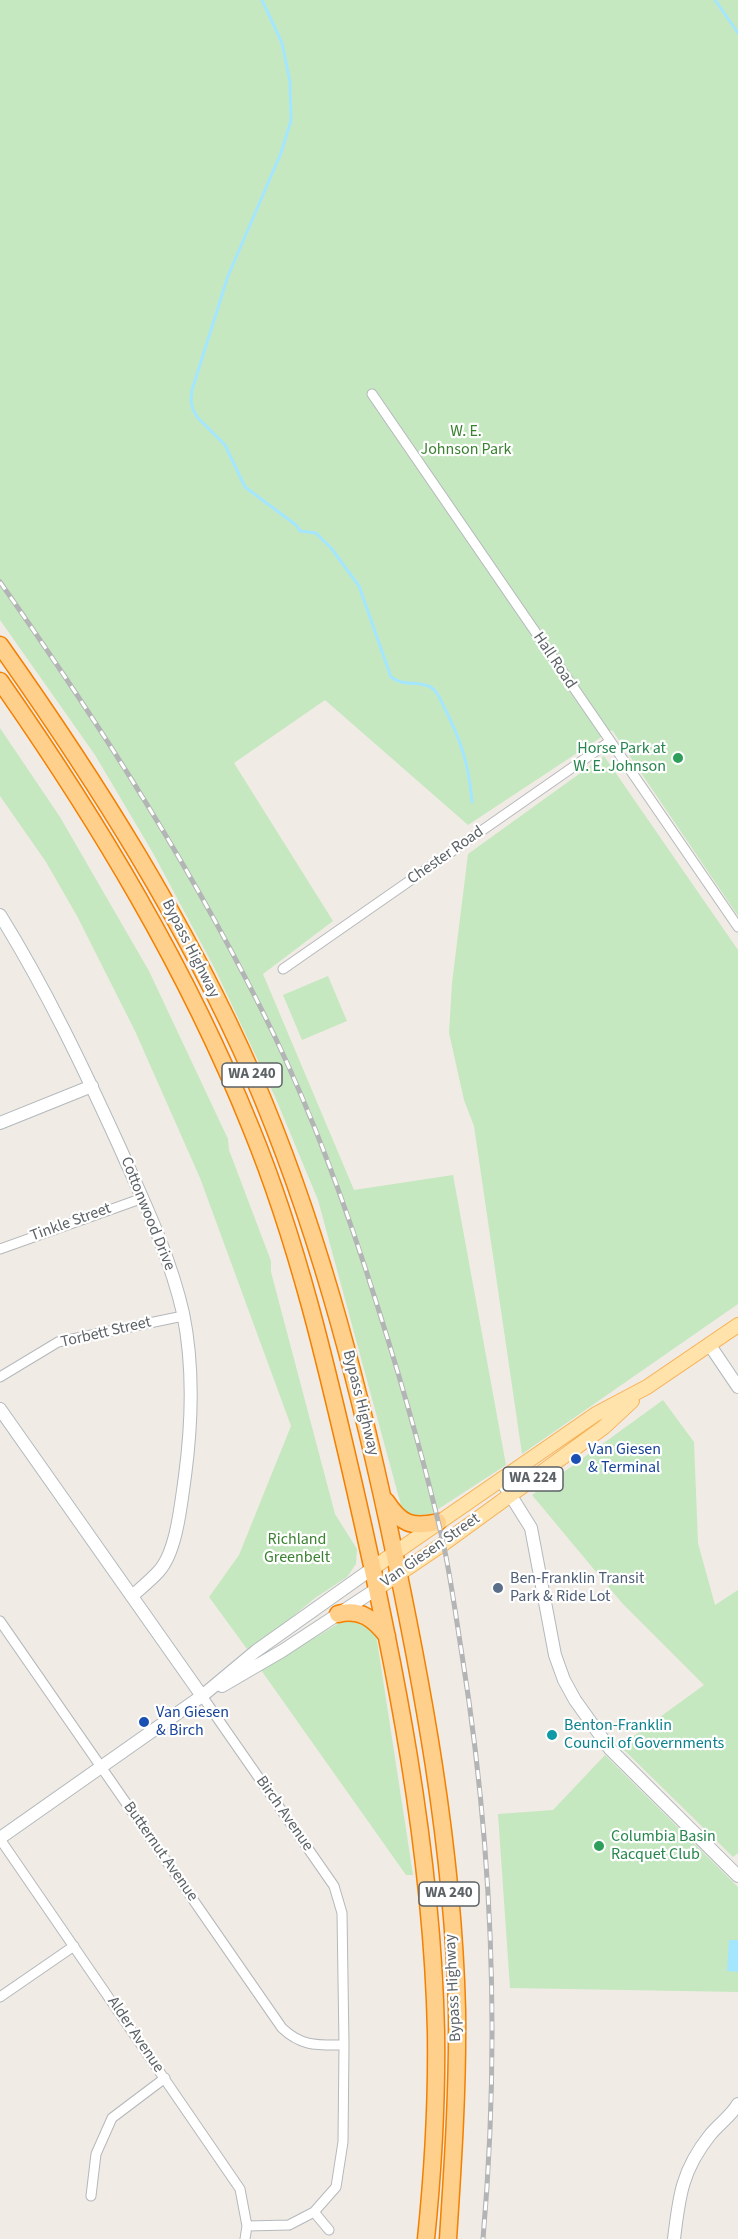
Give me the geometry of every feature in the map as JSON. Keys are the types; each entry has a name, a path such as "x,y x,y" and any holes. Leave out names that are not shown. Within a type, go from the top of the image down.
{"highway":[{"name":"Bypass Highway","path":"0,645 81,763 160,892 250,1071 276,1131 318,1249 354,1375 398,1574 436,1788 447,1873 457,2053 448,2239"},
{"name":"Bypass Highway","path":"0,681 75,793 146,910 191,996 250,1124 279,1203 305,1285 337,1409 378,1588 423,1856 436,2032 426,2239"},
{"path":"381,1493 396,1515 406,1522 416,1525 438,1522"},
{"path":"338,1614 355,1612 369,1617 388,1638"}],"main road":[{"name":"Van Giesen Street","path":"373,1568 596,1414 647,1387 738,1325"},
{"name":"Van Giesen Street","path":"378,1588 604,1427 647,1387"}],"street":[{"name":"Hall Road","path":"372,394 738,927"},
{"name":"Chester Road","path":"283,969 609,742"},
{"name":"Cottonwood Drive","path":"0,915 27,961 92,1086 166,1253 183,1316 190,1369 190,1426 180,1509 171,1548 160,1570 132,1596"},
{"path":"0,1123 92,1086"},
{"name":"Tinkle Street","path":"0,1249 143,1198"},
{"name":"Torbett Street","path":"0,1377 58,1342 183,1316"},
{"path":"709,1344 738,1387"},
{"name":"Birch Avenue","path":"0,1409 334,1886 342,1913 344,2045 343,2142 336,2187 314,2212 289,2225 247,2226"},
{"path":"501,1480 531,1528 555,1654 564,1680 575,1700 610,1749 738,1876"},
{"name":"Van Giesen Street","path":"0,1838 202,1696 256,1651 373,1568"},
{"name":"Van Giesen Street","path":"202,1696 266,1661 378,1588"},
{"name":"Butternut Avenue","path":"0,1621 282,2028 293,2038 313,2045 344,2045"},
{"name":"Alder Avenue","path":"0,1838 240,2189 247,2226 245,2239"},
{"path":"0,1997 74,1946"},
{"path":"91,2196 96,2154 112,2118 165,2078"},
{"path":"674,2239 679,2196 688,2166 710,2135 738,2104"},
{"path":"314,2212 329,2230"}],"green space":[{"name":"W. E. Johnson Park","path":"0,0 738,0 738,916 612,730 468,825 325,700 234,763 333,921 263,974 354,1190 453,1175 506,1465 429,1515 417,1518 402,1509 318,1200 276,1099 216,971 153,853 95,755 0,620"},
{"name":"Richland Greenbelt","path":"0,728 60,817 149,971 228,1139 229,1150 271,1261 271,1272 335,1514 357,1549 356,1564 347,1577 315,1598 251,1651 247,1649 209,1597 239,1555 291,1426 200,1178 135,1031 77,916 46,862 0,796"},
{"path":"604,756 738,950 738,1304 522,1454 474,1126 464,1100 449,1033 452,983 468,854"},
{"path":"328,976 347,1021 302,1040 283,995"},
{"path":"663,1400 694,1442 698,1543 715,1605 738,1590 738,1853 733,1857 620,1746 704,1685 622,1603 532,1495"},
{"path":"346,1619 362,1621 376,1634 413,1875 406,1875 261,1670"},
{"name":"Columbia Basin Racquet Club","path":"605,1755 738,1887 738,1992 510,1988 498,1814 553,1810"}],"water":[{"path":"729,1940 738,1940 738,1972 727,1971"}],"waterway":[{"path":"262,0 282,43 290,82 291,120 281,153 228,276 192,390 193,410 225,445 245,487 296,525 300,531 316,533 331,548 359,586 391,677 401,682 422,684 436,692 463,753 472,802"},
{"path":"715,0 738,33"}],"railway":[{"path":"0,582 75,692 147,804 214,919 275,1037 319,1138 344,1207 405,1397 443,1542 462,1655 481,1801 487,1874 492,2020 491,2093 483,2239"}],"place":[{"name":"Horse Park at W. E. Johnson","path":"678,758"},
{"name":"Van Giesen & Terminal","path":"576,1459"},
{"name":"Ben-Franklin Transit Park & Ride Lot","path":"498,1588"},
{"name":"Van Giesen & Birch","path":"144,1722"},
{"name":"Benton-Franklin Council of Governments","path":"552,1735"},
{"name":"Columbia Basin Racquet Club","path":"599,1846"}]}
